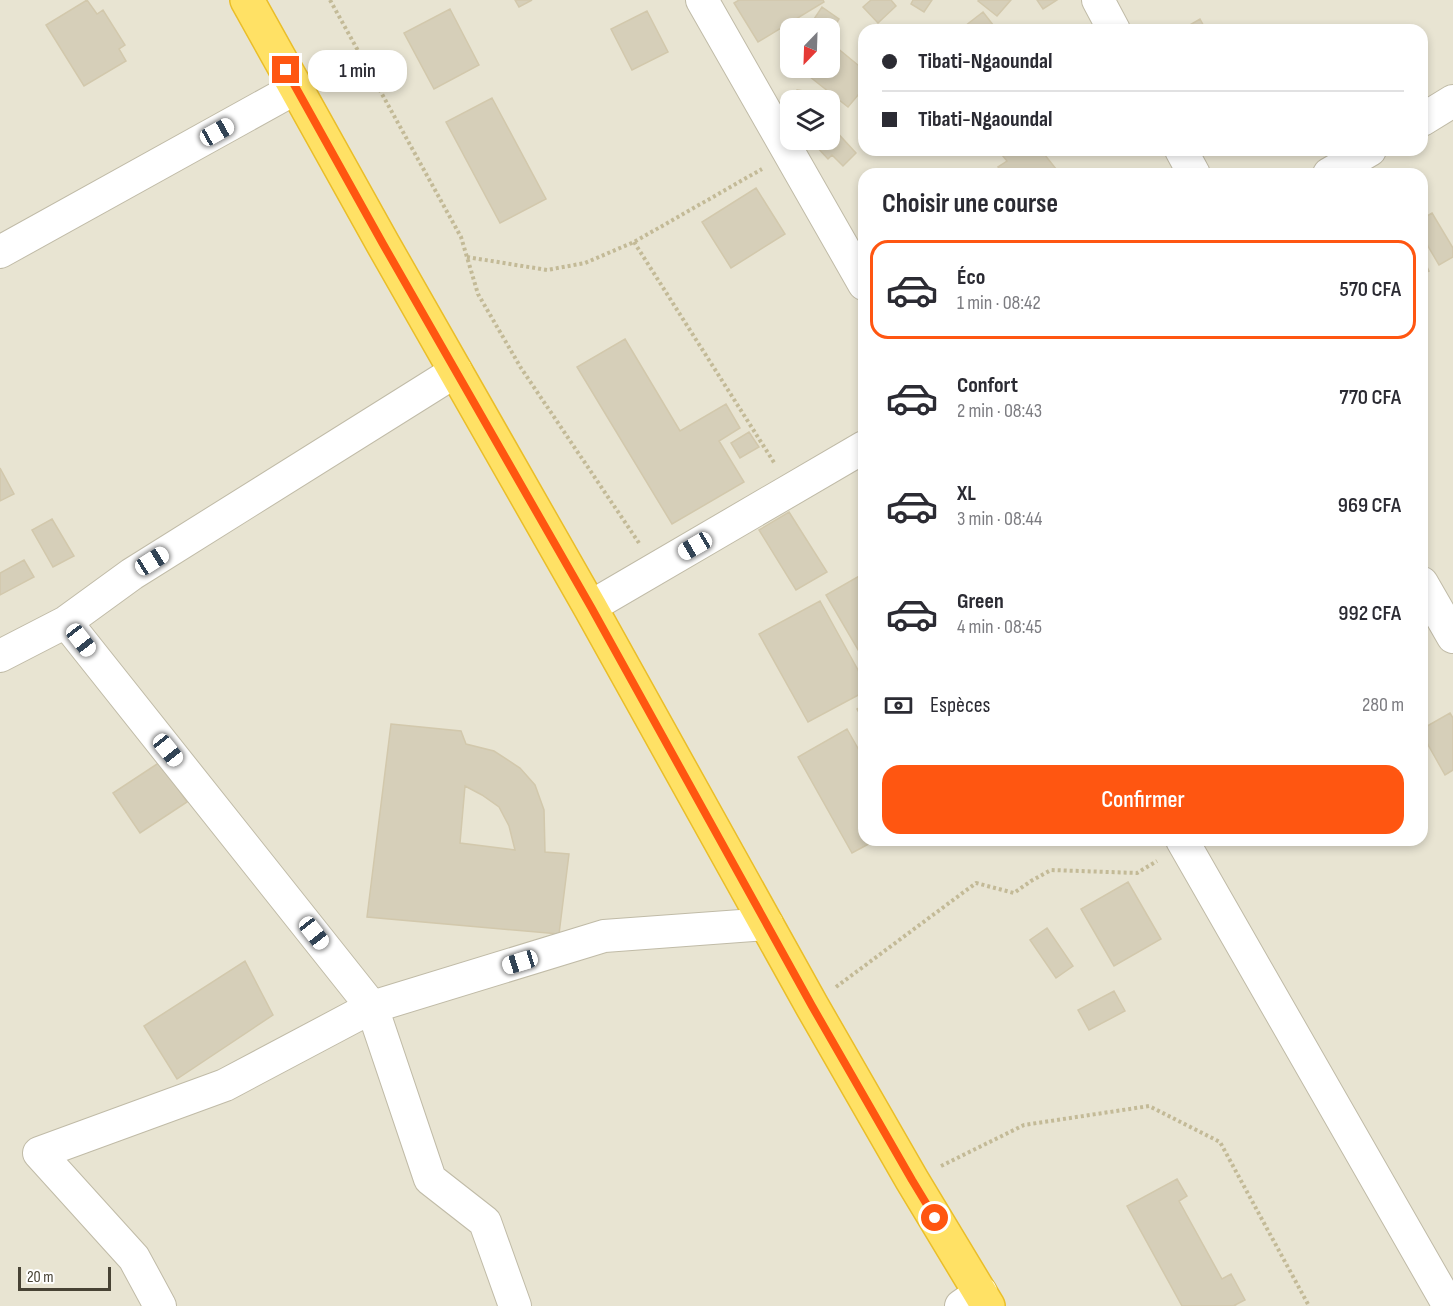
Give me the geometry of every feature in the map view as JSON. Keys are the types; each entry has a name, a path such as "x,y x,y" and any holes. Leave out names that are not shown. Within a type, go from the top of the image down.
{"highway":[{"path":"247,0 383,244 591,607 812,1006 912,1180 977,1301"}],"street":[{"path":"702,0 858,274"},
{"path":"1098,0 1111,24"},
{"path":"0,252 296,88"},
{"path":"1428,116 1453,101"},
{"path":"1339,168 1360,156"},
{"path":"0,656 66,621 132,574 456,371"},
{"path":"591,607 858,451"},
{"path":"1428,593 1453,637"},
{"path":"66,621 372,1006 430,1179 485,1222 515,1306"},
{"path":"1185,846 1449,1306"},
{"path":"160,1306 134,1258 39,1153 225,1085 372,1006 604,936 767,924"}],"path":[{"path":"330,0 461,237 478,294 521,368 656,568"},
{"path":"467,257 547,270 585,263 634,242 789,153"},
{"path":"634,242 791,490"},
{"path":"812,1006 976,884 1014,894 1050,870 1137,873 1177,846"},
{"path":"912,1180 1024,1125 1149,1106 1220,1142 1309,1306"}],"shaded area":[{"path":"0,0 1453,0 1453,1306 0,1306"}],"building":[{"path":"87,0 97,14 103,10 125,45 119,49 126,61 84,86 46,25"},
{"path":"515,0 532,0 519,7"},
{"path":"739,0 823,0 824,2 798,18 780,18 780,29 758,42 734,3"},
{"path":"871,0 891,0 896,6 878,23 863,7"},
{"path":"913,0 932,0 924,12 911,4"},
{"path":"979,0 1011,0 997,16"},
{"path":"1037,0 1057,0 1043,9"},
{"path":"822,7 838,18 815,18"},
{"path":"450,9 479,65 434,89 404,33"},
{"path":"647,11 668,52 632,70 611,29"},
{"path":"983,12 992,24 967,24"},
{"path":"1200,19 1203,24 1191,24"},
{"path":"840,50 858,65 858,95 848,107 840,101 840,90 826,90 811,78 840,78"},
{"path":"492,98 546,199 500,223 446,122"},
{"path":"840,136 856,153 843,166 832,155 828,159 820,150 840,150"},
{"path":"1003,156 1046,156 1055,168 998,167 1007,161"},
{"path":"756,188 785,234 731,268 702,222"},
{"path":"1432,213 1453,248 1453,257 1439,265 1428,246 1428,215"},
{"path":"625,339 680,431 726,404 740,428 719,441 744,482 672,524 577,367"},
{"path":"749,432 759,447 740,458 731,443"},
{"path":"0,468 14,494 0,501"},
{"path":"789,512 827,572 796,590 759,530"},
{"path":"52,519 74,556 53,567 32,530"},
{"path":"24,560 34,577 0,595 0,573"},
{"path":"858,577 858,650 826,595"},
{"path":"820,601 858,670 858,695 808,722 759,634"},
{"path":"1450,713 1453,718 1453,770 1445,775 1428,745 1428,726"},
{"path":"391,724 461,731 466,744 494,751 520,768 535,785 544,810 545,852 569,854 559,934 367,917","holes":["465,786 499,807 509,826 515,850 460,843"]},
{"path":"847,729 858,748 858,846 865,846 852,853 798,757"},
{"path":"160,762 187,802 140,833 113,793"},
{"path":"1128,882 1161,939 1114,966 1081,909"},
{"path":"1047,928 1073,966 1056,978 1030,940"},
{"path":"245,961 273,1015 177,1079 144,1026"},
{"path":"1114,991 1125,1011 1089,1030 1078,1010"},
{"path":"1177,1179 1187,1196 1179,1201 1222,1279 1231,1274 1245,1300 1236,1306 1182,1306 1127,1206"}],"route":[{"path":"286,70 591,607 812,1006 935,1218"}]}
